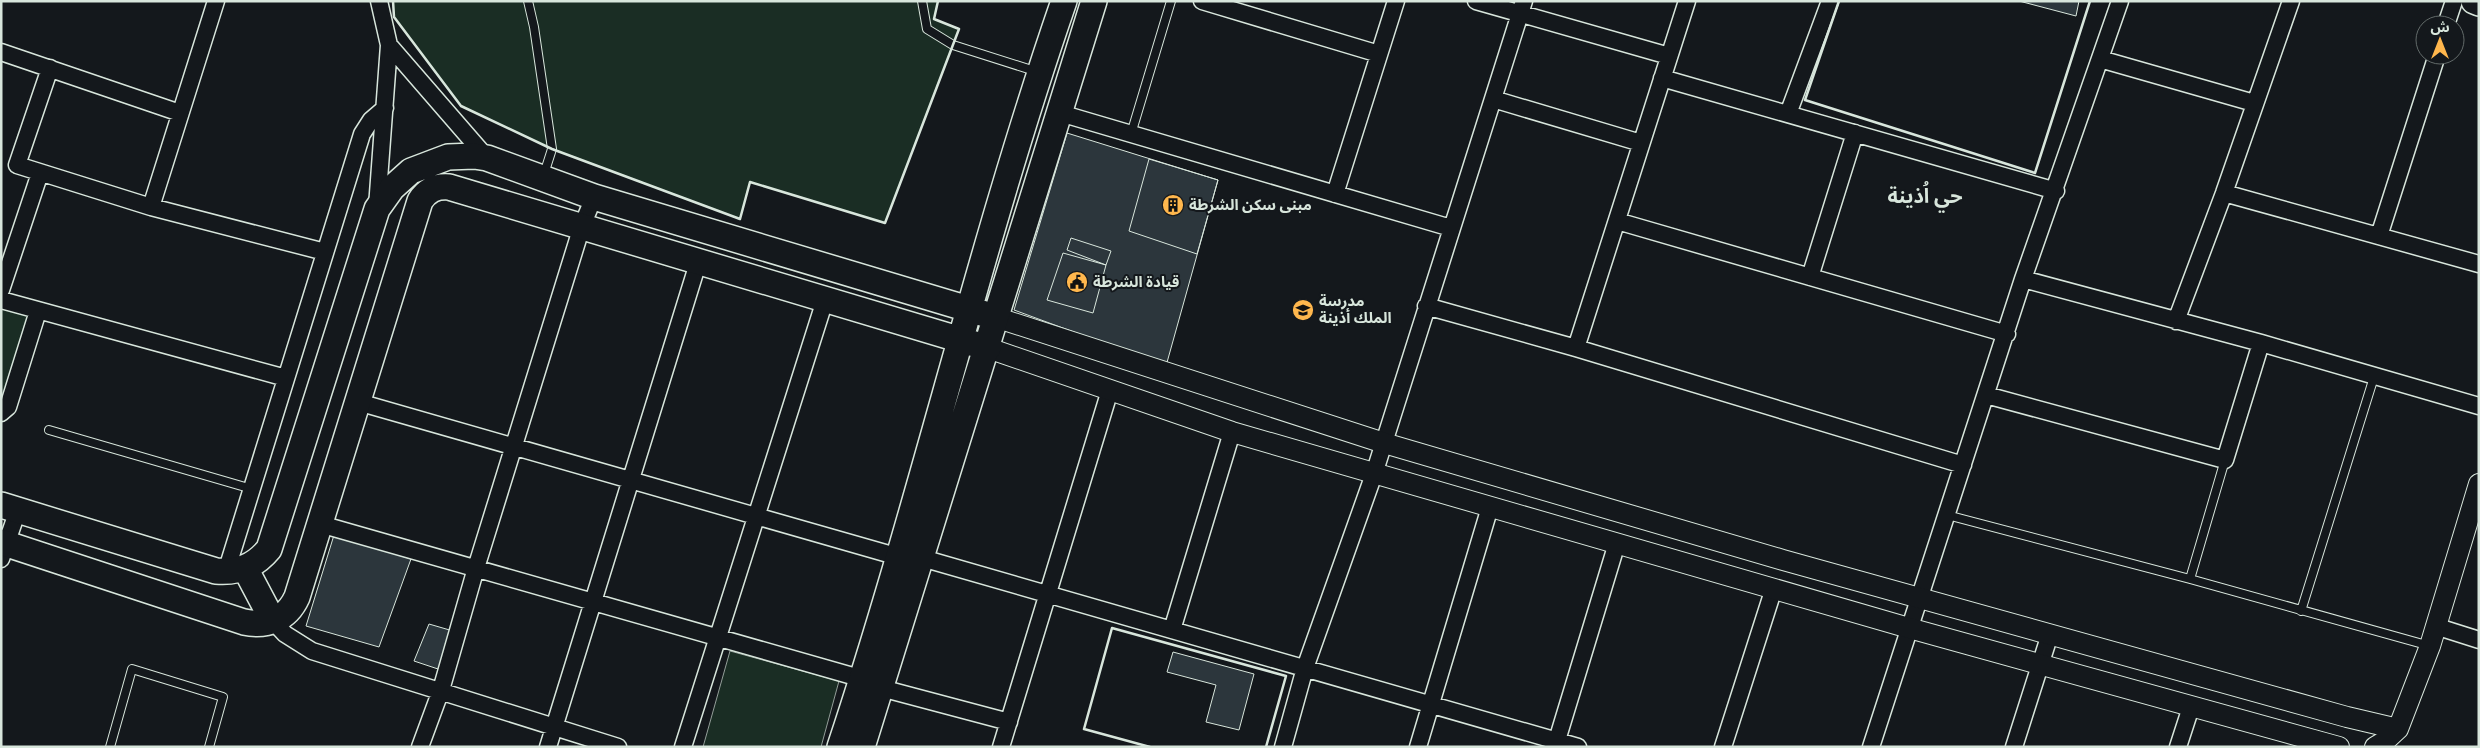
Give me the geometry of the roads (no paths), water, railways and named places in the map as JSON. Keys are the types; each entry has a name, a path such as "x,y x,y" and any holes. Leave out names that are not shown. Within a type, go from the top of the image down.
{"main road":[{"path":"911,558 967,310 1064,1"},
{"path":"862,747 872,683 911,558 988,348 995,317 1094,1"},
{"path":"2474,1 2479,3"},
{"path":"7,511 216,571 236,570 255,564 269,549 377,209 392,188 411,171 448,157 488,158 594,197 995,317"},
{"path":"411,171 430,190"},
{"path":"3,548 244,622 263,624 273,621 288,612 297,597 420,201 430,190 449,187 959,342 988,348"},
{"path":"236,570 273,621"},
{"path":"840,747 872,683"}],"street":[{"path":"151,207 216,1"},
{"path":"377,209 389,46 379,1"},
{"path":"1202,1 1242,7 1379,54"},
{"path":"1335,194 1396,1"},
{"path":"1476,1 1522,7 1669,56"},
{"path":"1576,348 1687,1"},
{"path":"1788,114 1830,1"},
{"path":"1871,747 1918,597 2007,334 2023,279 2056,191 2120,1"},
{"path":"2176,321 2224,193 2291,1"},
{"path":"2449,15 2454,1"},
{"path":"1283,747 1305,668 1374,474 1450,228 1522,7"},
{"path":"389,46 488,158"},
{"path":"1,52 180,113"},
{"path":"2100,59 2254,103"},
{"path":"2379,236 2434,65"},
{"path":"50,68 17,165 151,207 325,252"},
{"path":"1662,78 2056,191"},
{"path":"1493,99 1641,142"},
{"path":"236,570 252,488 362,134 371,120 385,108"},
{"path":"1060,113 1450,228"},
{"path":"1810,277 1855,133"},
{"path":"1,290 40,172"},
{"path":"2224,193 2479,264"},
{"path":"420,747 441,690 512,447 582,226 594,197"},
{"path":"1617,220 2007,334"},
{"path":"548,747 698,263"},
{"path":"2023,279 2261,343 2479,406"},
{"path":"1,300 286,378"},
{"path":"683,747 825,300"},
{"path":"1426,306 1576,348 1963,465"},
{"path":"1,413 8,407 38,311"},
{"path":"995,317 1384,443 1784,560 2347,717 2398,729"},
{"path":"1986,395 2226,460 2261,343"},
{"path":"988,348 1232,432 1374,474 1909,628 2338,747"},
{"path":"1001,747 1110,390"},
{"path":"358,402 755,516 1048,594 1430,704 1556,744 1578,747"},
{"path":"1172,630 1232,432"},
{"path":"2375,747 2398,729 2430,646 2434,626 2479,484"},
{"path":"1418,747 1490,507"},
{"path":"3,548 7,511"},
{"path":"320,524 1008,722"},
{"path":"1556,744 1617,543"},
{"path":"1723,747 1784,560"},
{"path":"273,621 284,634 312,651 618,747"},
{"path":"2434,626 2479,640"},
{"path":"2014,747 2050,634"},
{"path":"2178,747 2191,707"}],"lane":[{"path":"528,1 534,27 552,149 542,178"},
{"path":"922,1 926,29 953,46 1040,73"},
{"path":"1131,134 1171,1"},
{"path":"2301,612 2374,377"},
{"path":"49,430 252,488"},
{"path":"2190,578 2226,460"},
{"path":"1947,515 2190,578 2301,612 2430,646"},
{"path":"110,747 132,669 223,696 209,747"}],"place":[{"name":"مبنى سكن الشرطة","path":"1173,205"},
{"name":"قيادة الشرطة","path":"1077,282"},
{"name":"مدرسة الملك أذينة","path":"1303,310"}],"district":[{"name":"حي اُذينة","path":"1925,196"}]}
